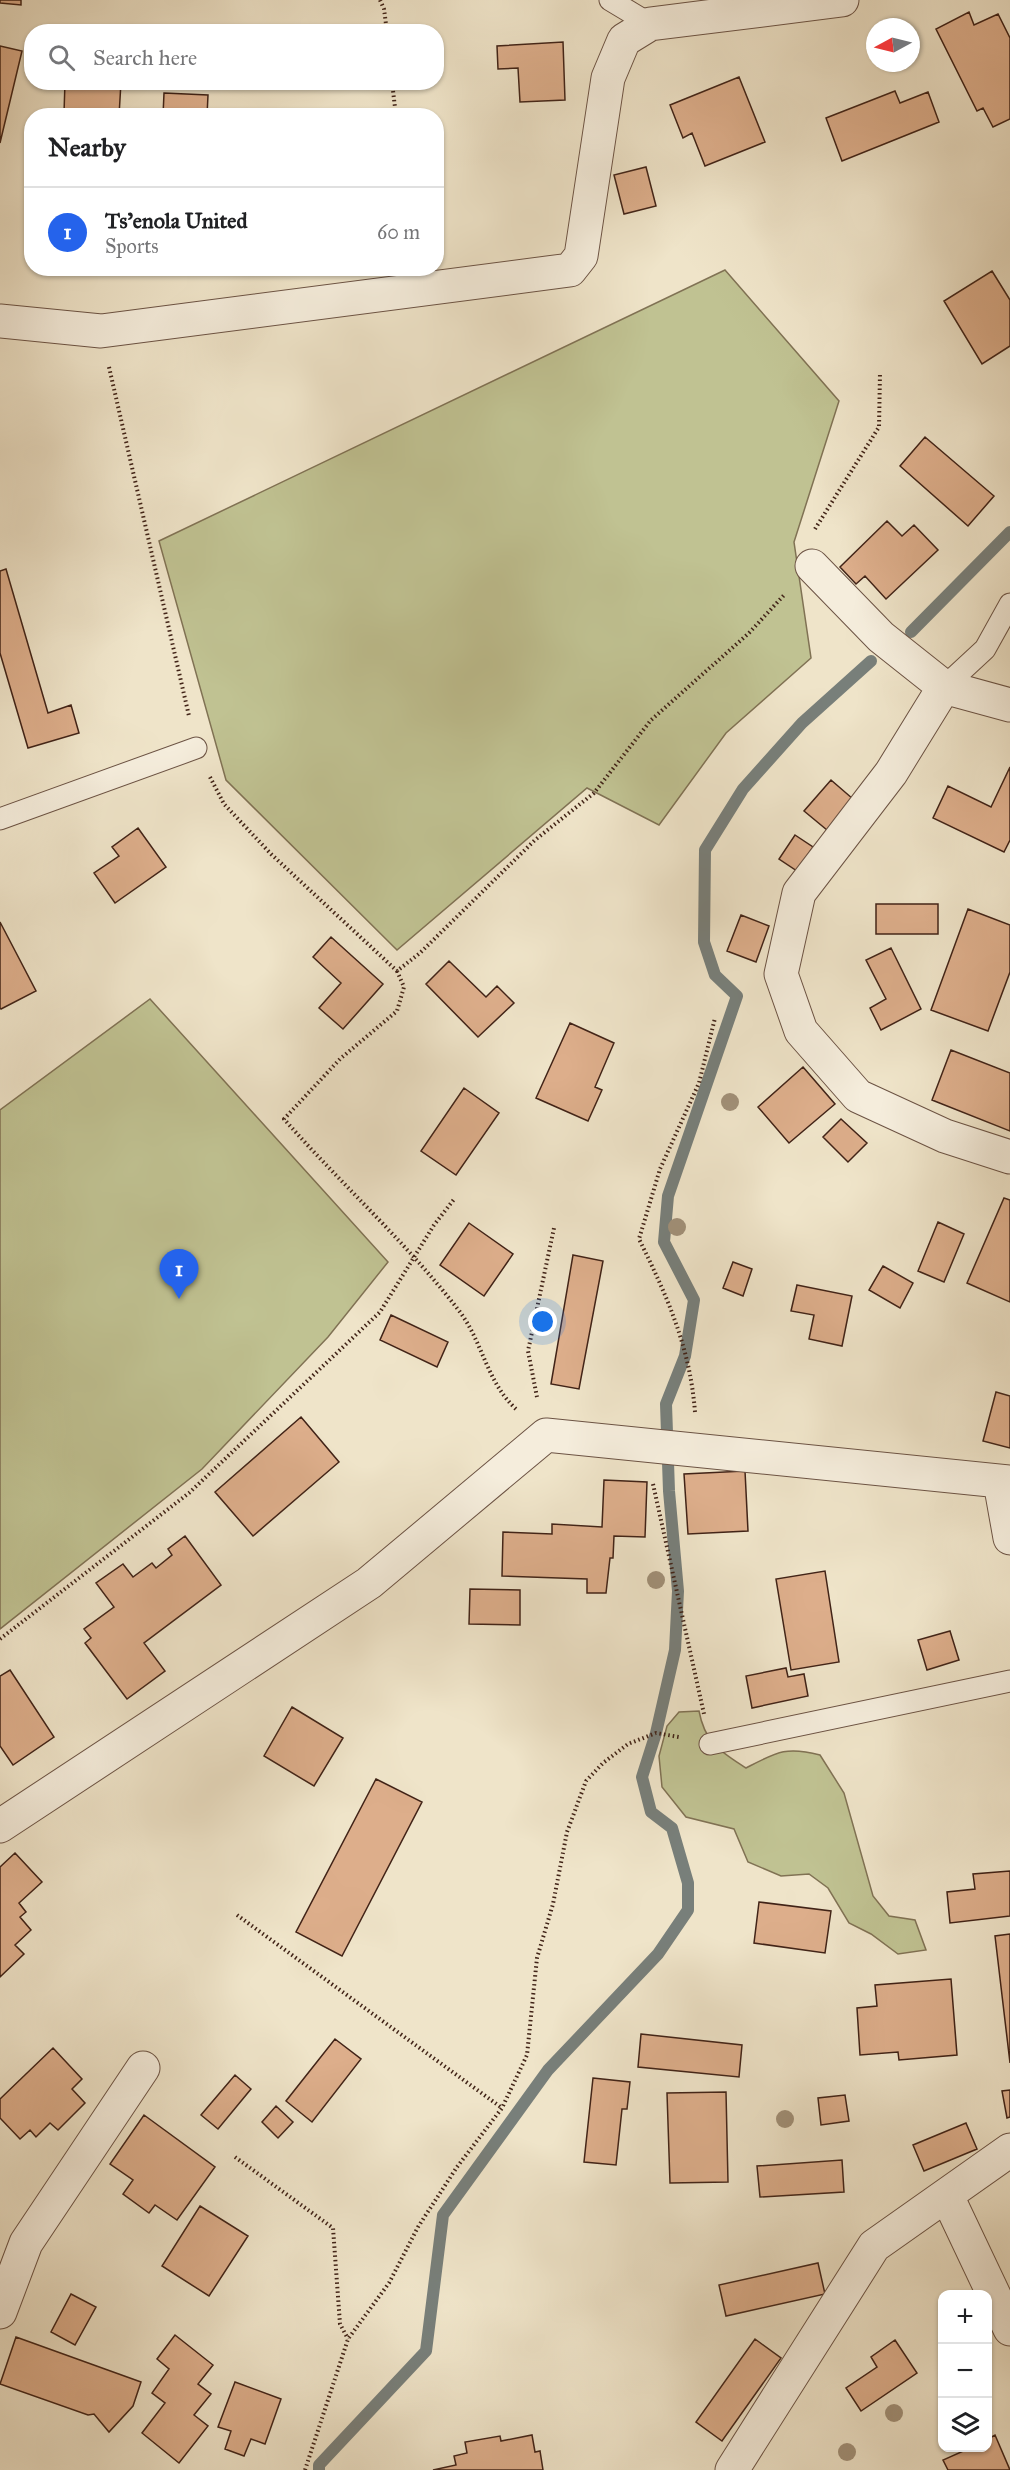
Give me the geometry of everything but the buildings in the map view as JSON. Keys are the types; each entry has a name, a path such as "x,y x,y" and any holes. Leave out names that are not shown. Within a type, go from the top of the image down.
{"street":[{"path":"0,321 101,331 570,270 581,256 608,78 624,40 650,24 710,8 842,0"},
{"path":"812,566 881,637 944,687 1010,705"},
{"path":"944,687 891,773 799,893 782,974 801,1031 858,1096 945,1136 1010,1157"},
{"path":"0,1826 369,1583 546,1435 1005,1482 1010,1538"},
{"path":"0,2312 26,2242 143,2068"},
{"path":"732,2470 874,2246 1010,2150"},
{"path":"947,2196 1010,2329"}],"lane":[{"path":"610,0 650,24"},
{"path":"944,687 985,649 1010,604"},
{"path":"0,819 196,748"},
{"path":"710,1744 1010,1681"}],"path":[{"path":"380,0 386,24"},
{"path":"393,90 395,108"},
{"path":"101,331 196,748 224,804 271,854 397,972 404,987 397,1011 340,1059 284,1119 335,1177 416,1257 462,1315 501,1396 546,1435"},
{"path":"397,972 420,953 535,840 594,793 651,720 749,633 812,566 815,530 879,427 880,373"},
{"path":"697,1449 693,1380 671,1304 639,1239 660,1169 699,1083 715,1018"},
{"path":"0,1639 189,1493 380,1312 434,1225 455,1198"},
{"path":"546,1435 528,1352 554,1228"},
{"path":"305,2470 348,2339 389,2283 418,2227 457,2167 502,2108 527,2055 537,1958 553,1904 567,1832 586,1781 603,1763 628,1744 657,1733 710,1744 694,1662 643,1444"},
{"path":"237,1915 502,2108"},
{"path":"235,2157 333,2228 340,2324 348,2339"}],"green space":[{"path":"725,270 839,401 794,542 811,658 726,733 659,825 587,788 397,950 226,780 159,541"},
{"path":"150,999 388,1262 328,1337 202,1469 0,1629 0,1110"},
{"path":"699,1711 710,1739 746,1768 782,1752 798,1751 820,1755 844,1793 873,1896 889,1916 915,1920 926,1950 898,1954 871,1934 849,1923 828,1888 809,1874 781,1876 748,1862 734,1829 686,1817 662,1787 659,1756 667,1726 679,1712"}],"waterway":[{"path":"911,632 1010,532"},
{"path":"319,2470 319,2465 426,2351 443,2215 548,2070 658,1954 688,1910 688,1883 672,1828 651,1812 642,1777 656,1733 675,1650 678,1591 669,1491 666,1404 685,1356 694,1300 664,1242 668,1196 737,996 715,975 704,942 705,850 743,789 802,723 871,661"}],"place":[{"name":"Ts'enola United","path":"179,1299"}]}
